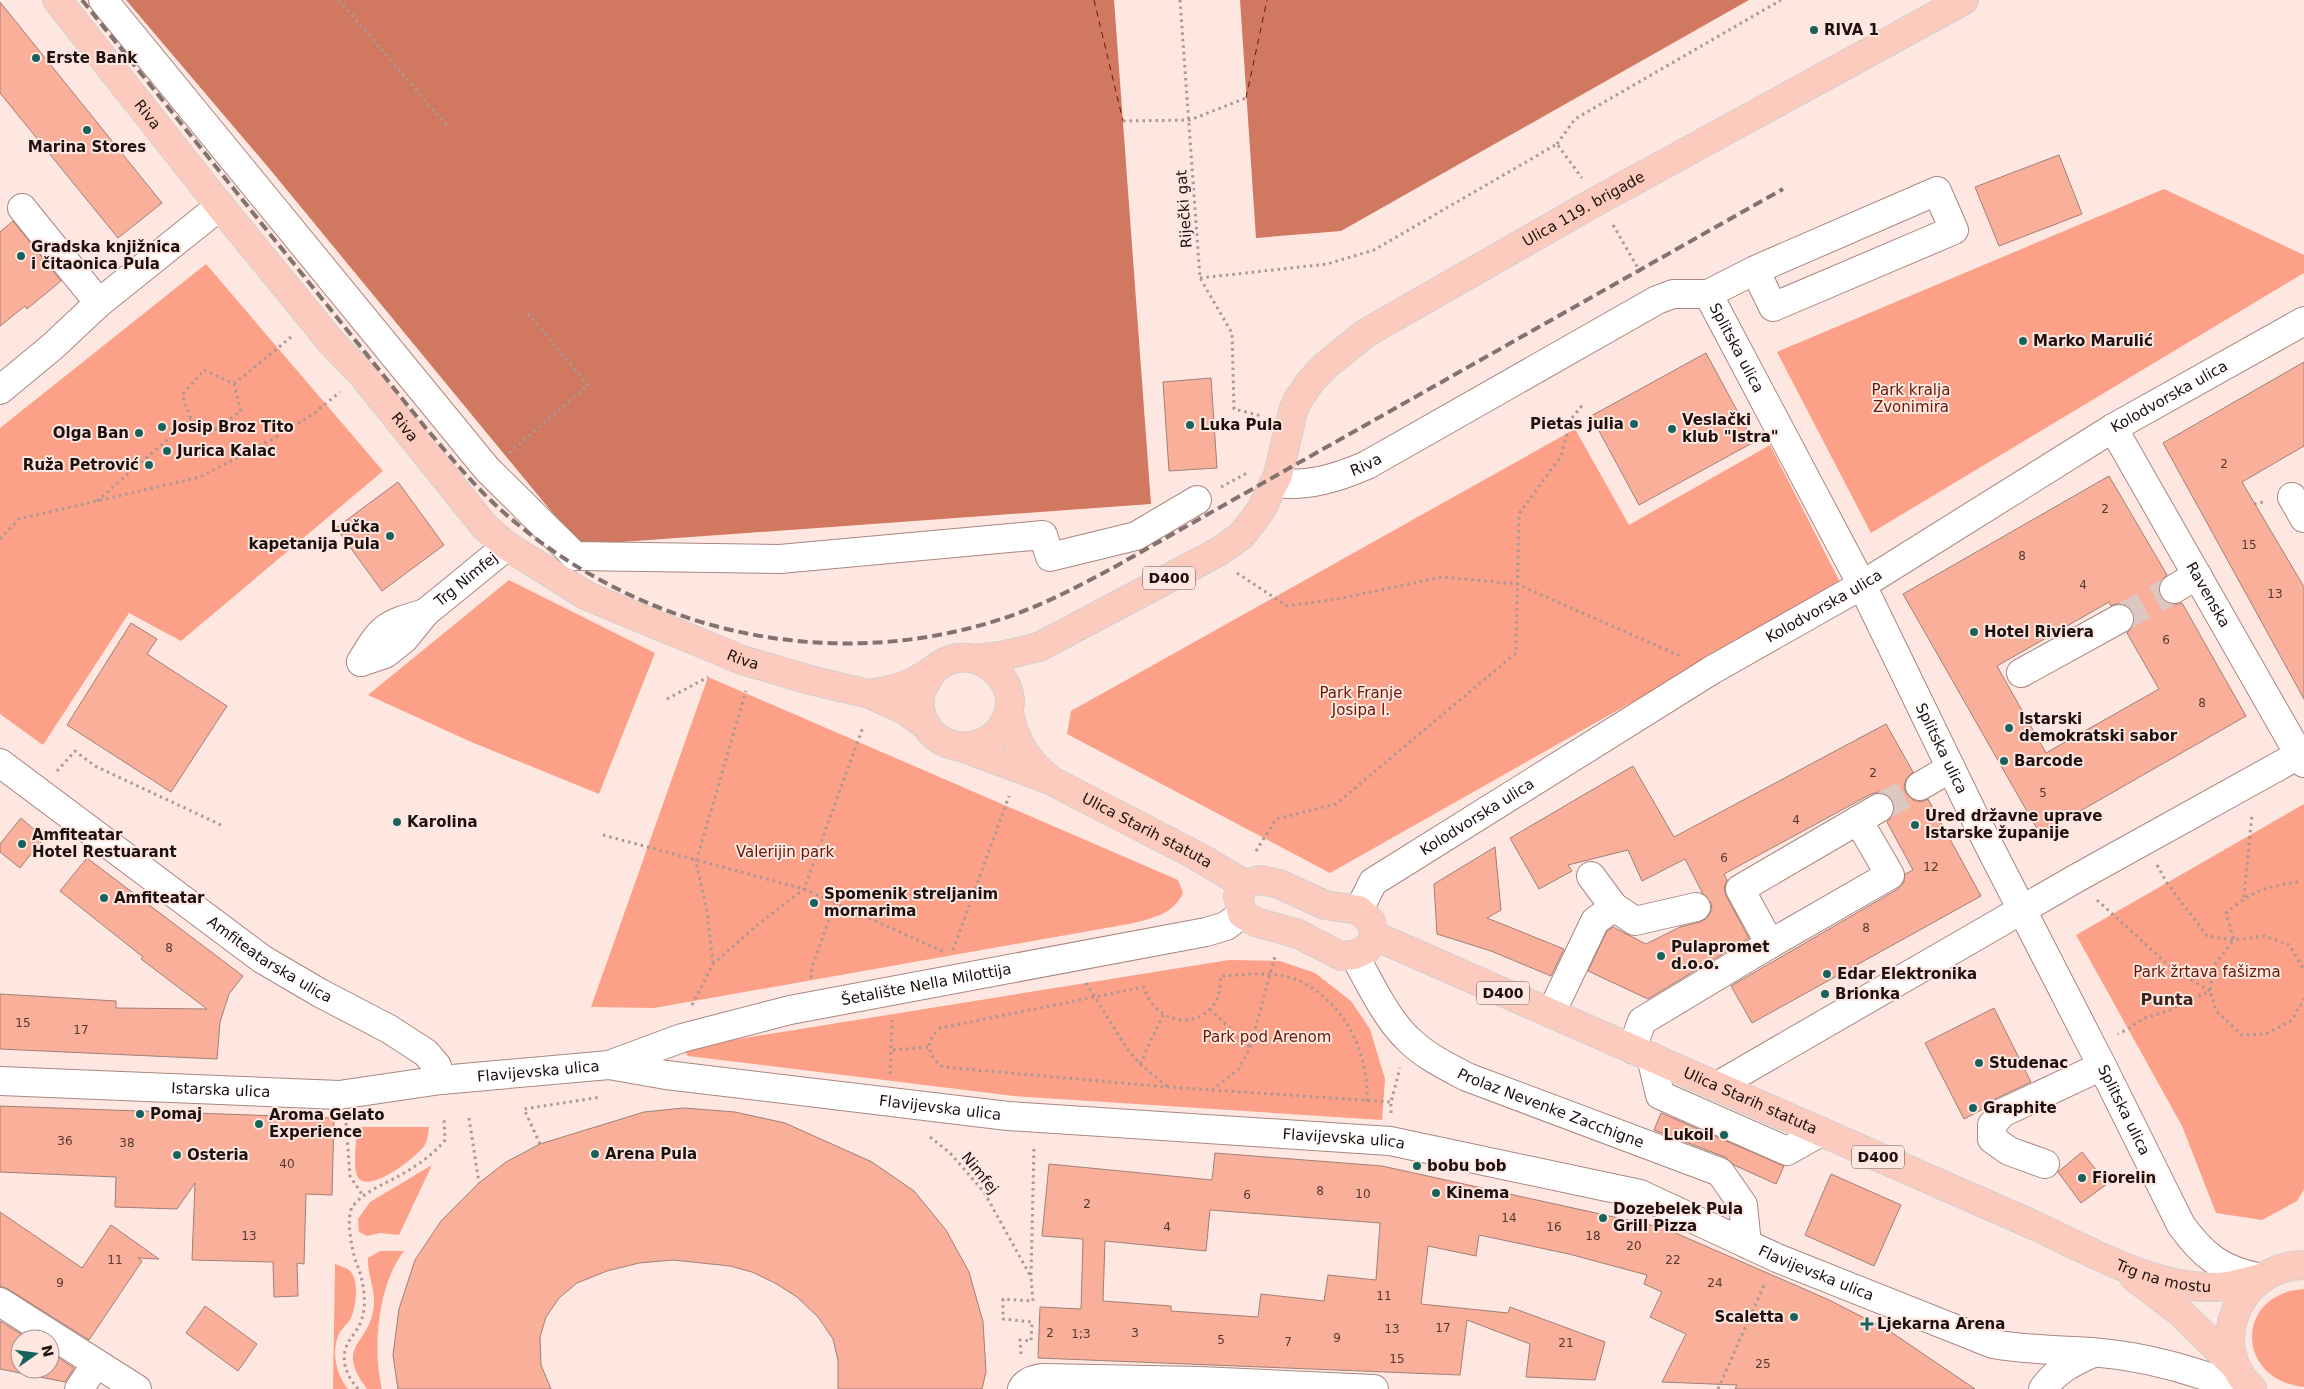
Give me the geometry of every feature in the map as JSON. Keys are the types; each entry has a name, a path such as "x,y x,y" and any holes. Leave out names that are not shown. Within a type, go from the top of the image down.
{"main road":[{"name":"Riva","path":"57,0 313,320 362,374 486,527 507,546 587,596 748,662 869,694 903,709 926,726"},
{"name":"Ulica 119. brigade","path":"1275,483 1293,411 1311,381 1325,366 1366,333 1934,7 1964,0"},
{"name":"D400","path":"933,670 946,662 961,658 976,659 1039,647 1218,552 1241,536 1261,510 1275,483"},
{"name":"D400","path":"964,748 979,746 992,738 1002,727 1014,682 1039,647"},
{"path":"976,659 989,665 999,674 1006,686 1009,706"},
{"name":"Riva","path":"869,694 910,684 933,670"},
{"path":"933,670 925,683 920,697 921,712 926,726 936,738 949,745 964,748"},
{"name":"Ulica Starih statuta","path":"1009,706 1012,730 1024,755 1033,766 1050,780"},
{"name":"Ulica Starih statuta","path":"964,748 1050,780 1197,856 1244,884"},
{"path":"1260,880 1279,884 1325,905 1359,910 1371,922 1375,936 1367,949 1354,955 1341,956 1298,934 1256,922 1242,914 1238,896 1244,884 1260,880"},
{"name":"Ulica Starih statuta","path":"1375,936 2038,1227 2123,1268"},
{"name":"Trg na mostu","path":"2123,1268 2195,1286 2216,1287 2261,1278 2276,1270 2300,1263"},
{"name":"Trg na mostu","path":"2123,1268 2180,1312 2238,1377 2252,1389"},
{"name":"Trg na mostu","path":"2238,1377 2230,1342 2233,1318 2244,1295 2261,1278"}],"street":[{"path":"102,0 487,469 575,556 780,558 1043,535 1050,556 1136,536 1197,500"},
{"path":"1708,294 1755,270 1937,191 1954,230 1773,307 1755,270"},
{"path":"0,390 52,347 99,303 220,206"},
{"path":"22,208 99,303"},
{"name":"Riva","path":"1275,483 1301,484 1342,476 1367,465 1657,300 1673,294 1708,294"},
{"name":"Splitska ulica","path":"1708,294 1862,585 1951,768 2181,1225 2190,1238 2209,1258 2241,1274 2261,1278"},
{"name":"Kolodvorska ulica","path":"1359,910 1373,882 1712,670 1862,585 2113,428 2304,321"},
{"name":"Ravenska","path":"2113,428 2302,756"},
{"name":"Trg Nimfej","path":"425,613 507,546"},
{"path":"2174,589 2197,575"},
{"path":"2021,674 2119,619"},
{"path":"1717,1086 2075,879 2255,779 2302,756"},
{"name":"Amfiteatarska ulica","path":"0,763 262,959 320,993 389,1029 426,1053 437,1066 441,1080"},
{"path":"1920,786 1951,768"},
{"path":"1770,944 1740,889 1869,814 1890,874 1642,1021 1641,1053 1660,1095 1787,1151 1821,1132"},
{"path":"1591,876 1614,907 1635,922 1696,908"},
{"path":"1551,1014 1595,921 1614,907"},
{"name":"Šetalište Nella Milottija","path":"609,1065 682,1038 790,1010 1206,932 1226,926 1242,914"},
{"name":"Prolaz Nevenke Zacchigne","path":"1354,955 1377,996 1408,1039 1431,1058 1467,1077 1720,1172 1743,1205 1747,1244"},
{"path":"2045,1164 2010,1151 1992,1139 1992,1125 2002,1113 2097,1055"},
{"name":"Flavijevska ulica","path":"441,1080 609,1065 648,1073 887,1103 1035,1117 1390,1141 1640,1194 1794,1265 1993,1344 2014,1348 2094,1352 2129,1357 2211,1378 2238,1377"},
{"name":"Istarska ulica","path":"0,1081 339,1095 441,1080"},
{"path":"0,1302 136,1389"},
{"path":"2043,1389 2052,1376 2072,1362 2094,1352"},
{"path":"79,1389 96,1364"},
{"path":"1023,1378 1032,1380 1043,1378 1200,1381 1374,1389"}],"path":[{"path":"339,0 448,127"},
{"name":"Riječki gat","path":"1180,0 1200,278 1232,333 1234,409 1262,417"},
{"path":"1200,278 1327,264 1374,250 1558,144 1575,119 1781,0"},
{"path":"1123,121 1190,120 1246,98"},
{"path":"1558,144 1578,172 1595,202 1609,219 1657,300"},
{"path":"505,456 588,385 526,311"},
{"path":"234,384 260,361 313,320"},
{"path":"204,370 234,384 241,412 211,433 191,419 182,395 204,370"},
{"path":"0,538 19,520 200,477 272,439 313,414 362,374"},
{"path":"1256,851 1276,819 1336,804 1516,653 1519,514 1561,456 1571,419 1584,403"},
{"path":"96,502 191,419"},
{"path":"1233,571 1286,606 1344,598 1442,577 1517,584 1712,670"},
{"path":"667,699 748,662"},
{"path":"713,964 707,911 696,862 748,662"},
{"path":"691,1006 713,964 756,926 804,889 863,727"},
{"path":"75,751 95,766 220,825"},
{"path":"2244,898 2255,779"},
{"path":"602,835 696,862 804,889 951,955 1009,795"},
{"path":"2143,841 2167,883 2207,936 2234,940 2264,936 2289,945 2304,969"},
{"path":"2075,879 2128,930 2174,970 2210,991"},
{"path":"2234,940 2226,913 2244,898 2268,886 2298,882"},
{"path":"812,967 835,903"},
{"path":"2234,940 2214,965 2210,991 2216,1012 2242,1035 2266,1034 2292,1020 2304,999"},
{"path":"1212,1090 1238,1070 1250,1048 1275,955"},
{"path":"1367,1100 1368,1079 1361,1053 1349,1024 1326,999 1299,980 1270,974 1221,976 1217,999 1210,1009 1192,1019 1176,1020 1164,1016 1151,1005 1144,987 940,1028 931,1036 929,1047 933,1059 943,1067 1168,1087 1391,1102"},
{"path":"1083,979 1128,1050 1140,1064 1168,1087"},
{"path":"887,1103 892,1050 894,990"},
{"path":"2097,1055 2142,1019 2168,1011 2210,991"},
{"path":"1210,1009 1250,1048"},
{"path":"1140,1064 1164,1016"},
{"path":"1390,1141 1391,1102 1408,1039"},
{"path":"892,1050 929,1047"},
{"path":"540,1144 524,1109 611,1095"},
{"name":"Nimfej","path":"1023,1378 1020,1340 1032,1341 1032,1322 1003,1319 1004,1299 1032,1301 1035,1117"},
{"path":"358,1389 350,1380 343,1361 347,1343 362,1321 363,1307 360,1273 352,1252 351,1208 362,1196 399,1176 438,1149 445,1140 444,1118"},
{"path":"469,1118 479,1183"},
{"path":"346,1132 350,1176 362,1196"},
{"name":"Nimfej","path":"927,1135 950,1153 984,1192 1031,1277"},
{"path":"1718,1389 1767,1280"}],"green space":[{"name":"Park kralja Zvonimira","path":"2164,189 2304,255 2304,273 1871,533 1777,352"},
{"path":"206,264 383,471 181,641 129,613 43,745 0,714 0,428"},
{"name":"Park Franje Josipa I.","path":"1575,429 1629,525 1770,445 1841,584 1330,873 1067,734 1071,711"},
{"path":"509,580 655,653 599,794 469,741 368,695"},
{"name":"Valerijin park","path":"708,677 1178,880 1183,893 1179,900 1163,914 1134,923 654,1008 591,1007"},
{"name":"Park žrtava fašizma","path":"2304,804 2304,1189 2297,1201 2262,1220 2216,1213 2182,1126 2076,935"},
{"name":"Park pod Arenom","path":"1229,960 1280,961 1315,973 1351,1001 1370,1029 1385,1079 1382,1120 1014,1096 688,1056 682,1048"},
{"path":"357,1127 429,1127 428,1137 424,1146 412,1158 381,1178 363,1181 356,1173"},
{"path":"432,1165 399,1235 380,1233 367,1236 359,1232 358,1219 370,1202"},
{"path":"380,1251 404,1251 388,1281 379,1317 378,1355 382,1389 367,1389 357,1374 353,1362 353,1353 367,1329 374,1304 368,1258"},
{"path":"335,1264 349,1270 356,1286 353,1313 339,1334 335,1348 336,1363 340,1377 348,1389 333,1389"},
{"path":"2304,1289 2303,1387 2280,1380 2264,1368 2255,1353 2252,1336 2256,1319 2265,1305 2282,1294"}],"shaded area":[{"path":"126,0 1114,0 1151,504 579,545 268,167"},
{"path":"1240,0 1749,0 1341,231 1256,238"}],"building":[{"path":"0,2 162,203 118,238 0,93"},
{"path":"2059,155 2082,214 1999,246 1975,187"},
{"name":"Gradska knjižnica i čitaonica Pula","path":"13,221 61,281 27,309 25,306 0,326 0,232"},
{"name":"Veslački klub \"Istra\"","path":"1706,353 1754,442 1639,505 1591,416"},
{"path":"2304,362 2304,446 2242,482 2304,587 2304,699 2163,443"},
{"name":"Luka Pula","path":"1211,378 1217,468 1169,471 1163,382"},
{"path":"2109,476 2167,575 2160,582 2158,590 2160,597 2167,603 2175,605 2182,603 2246,716 2040,834 1903,594","holes":["2109,602 2111,606 2119,603 2127,605 2132,611 2135,620 2127,633 2159,689 2046,753 1997,666"]},
{"name":"Lučka kapetanija Pula","path":"398,482 444,545 382,591 336,528"},
{"path":"131,623 157,639 147,654 227,706 171,792 67,725"},
{"path":"1886,724 1913,772 1906,779 1904,787 1906,793 1913,800 1921,802 1928,799 1981,896 1752,1023 1731,986 1898,889 1904,882 1905,874 1913,870 1887,822 1895,808 1893,801 1887,795 1879,792 1871,794 1724,874 1727,880 1724,888 1726,896 1749,938 1648,999 1588,971 1607,931 1613,927 1646,944 1680,927 1700,922 1707,918 1712,910 1711,903 1703,894 1685,859 1642,881 1628,850 1568,865 1572,871 1539,889 1510,838 1633,766 1674,837"},
{"path":"21,818 44,838 20,868 0,852 0,844"},
{"path":"1495,847 1501,910 1487,918 1564,949 1551,976 1491,951 1437,934 1434,884"},
{"path":"87,858 243,976 229,994 220,1022 217,1059 0,1049 0,994 116,1001 116,1008 207,1009 141,959 143,957 60,891"},
{"name":"Studenac","path":"1994,1008 2031,1082 1995,1099 1987,1107 1964,1119 1925,1043"},
{"path":"0,1106 334,1118 332,1195 306,1194 304,1264 297,1263 298,1296 274,1297 273,1262 192,1260 195,1183 177,1209 115,1207 116,1177 0,1172"},
{"path":"684,1108 735,1112 785,1123 872,1162 914,1191 946,1230 969,1272 983,1322 986,1372 982,1389 838,1389 838,1360 833,1339 818,1317 797,1297 775,1283 752,1272 730,1266 673,1260 639,1263 607,1271 577,1283 559,1298 546,1317 540,1337 541,1365 551,1389 398,1389 393,1355 399,1309 415,1260 441,1221 479,1183 506,1162 540,1144 644,1112"},
{"path":"1661,1113 1784,1166 1776,1184 1734,1165 1725,1157 1654,1130"},
{"name":"Fiorelin","path":"2082,1152 2107,1184 2081,1203 2058,1172"},
{"path":"1215,1153 1382,1166 1664,1228 1827,1299 1888,1330 1975,1389 1735,1389 1737,1385 1662,1382 1686,1334 1650,1317 1662,1292 1644,1284 1647,1275 1569,1254 1479,1235 1476,1256 1428,1246 1421,1304 1508,1313 1510,1307 1605,1342 1595,1380 1526,1377 1530,1344 1467,1320 1460,1375 1038,1358 1040,1307 1081,1309 1083,1239 1042,1236 1049,1164 1212,1180","holes":["1210,1210 1380,1223 1376,1280 1328,1275 1324,1301 1261,1294 1258,1317 1171,1311 1171,1306 1103,1301 1105,1241 1206,1251"]},
{"path":"1831,1174 1901,1205 1874,1266 1805,1235"},
{"path":"0,1212 82,1268 111,1225 159,1259 138,1258 142,1261 89,1340 8,1289 0,1286"},
{"path":"205,1306 257,1344 238,1371 186,1333"},
{"path":"0,1321 13,1329 10,1329 10,1371 0,1369"},
{"path":"60,1359 74,1368 65,1382 50,1379 60,1379"}],"ferry route":[{"path":"1094,0 1123,121"},
{"path":"1246,98 1267,0"}],"tunnel":[{"path":"2119,619 2174,589"},
{"path":"1879,808 1920,786"}],"railway":[{"path":"82,0 425,427 471,480 501,510 556,553 615,588 679,615 744,633 812,642 880,642 949,633 1016,614 1055,598 1118,565 1783,189"}],"place":[{"name":"RIVA 1","path":"1814,30"},
{"name":"Erste Bank","path":"36,58"},
{"name":"Marina Stores","path":"87,130"},
{"name":"Gradska knjižnica i čitaonica Pula","path":"21,256"},
{"name":"Marko Marulić","path":"2023,341"},
{"name":"Pietas julia","path":"1634,424"},
{"name":"Luka Pula","path":"1190,425"},
{"name":"Josip Broz Tito","path":"162,427"},
{"name":"Veslački klub \"Istra\"","path":"1672,429"},
{"name":"Olga Ban","path":"139,433"},
{"name":"Jurica Kalac","path":"167,451"},
{"name":"Ruža Petrović","path":"149,465"},
{"name":"Lučka kapetanija Pula","path":"390,536"},
{"name":"Hotel Riviera","path":"1974,632"},
{"name":"Istarski demokratski sabor","path":"2009,728"},
{"name":"Barcode","path":"2004,761"},
{"name":"Karolina","path":"397,822"},
{"name":"Ured državne uprave Istarske županije","path":"1915,825"},
{"name":"Amfiteatar Hotel Restuarant","path":"22,844"},
{"name":"Amfiteatar","path":"104,898"},
{"name":"Spomenik streljanim mornarima","path":"814,903"},
{"name":"Pulapromet d.o.o.","path":"1661,956"},
{"name":"Edar Elektronika","path":"1827,974"},
{"name":"Brionka","path":"1825,994"},
{"name":"Studenac","path":"1979,1063"},
{"name":"Graphite","path":"1973,1108"},
{"name":"Pomaj","path":"140,1114"},
{"name":"Aroma Gelato Experience","path":"259,1124"},
{"name":"Lukoil","path":"1724,1135"},
{"name":"Arena Pula","path":"595,1154"},
{"name":"Osteria","path":"177,1155"},
{"name":"bobu bob","path":"1417,1166"},
{"name":"Fiorelin","path":"2082,1178"},
{"name":"Kinema","path":"1436,1193"},
{"name":"Dozebelek Pula Grill Pizza","path":"1603,1218"},
{"name":"Scaletta","path":"1794,1317"},
{"name":"Ljekarna Arena","path":"1867,1324"}],"district":[{"name":"Punta","path":"2167,999"}]}
